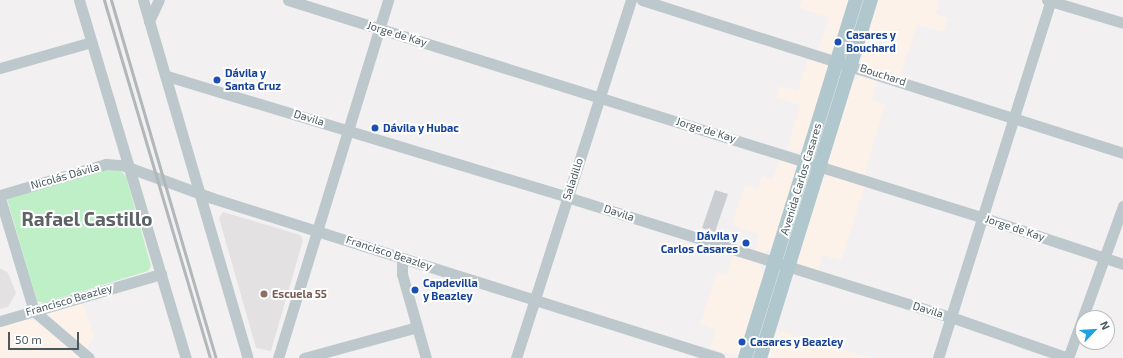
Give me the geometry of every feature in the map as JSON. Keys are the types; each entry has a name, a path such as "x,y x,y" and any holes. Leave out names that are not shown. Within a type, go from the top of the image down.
{"main road":[{"name":"Avenida Carlos Casares","path":"844,63 856,0"},
{"name":"Avenida Carlos Casares","path":"745,358 775,263 812,164 844,63 871,0"},
{"name":"Avenida Carlos Casares","path":"760,358 788,267 812,164"}],"street":[{"path":"79,0 186,358"},
{"path":"143,0 167,76 248,358"},
{"path":"149,21 159,0"},
{"name":"Jorge de Kay","path":"288,0 981,217 1123,264"},
{"path":"278,358 388,0"},
{"name":"Saladillo","path":"516,358 631,0"},
{"name":"Bouchard","path":"642,0 1123,153"},
{"path":"938,358 1049,0 1123,23"},
{"path":"0,68 91,42"},
{"name":"Davila","path":"167,76 567,197 951,317 1068,358"},
{"name":"Nicolás Dávila","path":"0,195 106,164 129,168"},
{"name":"Francisco Beazley","path":"129,168 200,193 719,358"},
{"path":"0,198 34,310 89,358"},
{"path":"1068,358 1123,206"},
{"path":"402,258 402,274 426,358"},
{"name":"Francisco Beazley","path":"0,321 161,274"},
{"path":"304,358 417,327"}],"shaded area":[{"path":"802,0 851,0 836,50 828,53 818,50 829,17 799,8"},
{"path":"877,0 940,0 936,14 948,18 944,32 917,25 900,77 864,65 861,61"},
{"path":"808,57 826,63 829,66 805,148 796,152 787,149 800,105 776,97 780,86 798,91"},
{"path":"860,76 877,81 872,100 885,104 864,176 831,166 828,161 852,81"},
{"path":"779,159 794,163 798,170 772,248 764,254 755,250 759,234 732,225 745,185 758,189 762,176 773,179"},
{"path":"832,175 865,186 841,261 823,255 818,271 797,263 820,180"},
{"name":"Escuela 55","path":"223,212 300,235 303,240 271,351 256,348 219,218"},
{"path":"733,255 759,264 764,276 740,353 731,355 710,348 716,329 700,324 717,272 727,275"},
{"path":"0,268 8,273 16,293 8,307 0,309"},
{"path":"82,301 94,336 86,349 50,318 48,314 49,311"},
{"path":"26,318 34,320 81,358 0,358 0,325"},
{"path":"777,330 870,358 768,358"}],"green space":[{"path":"111,168 121,171 126,176 151,266 148,271 43,303 37,301 7,199"}],"building":[{"path":"715,190 728,194 715,232 702,228"}],"railway":[{"path":"104,0 210,358"},
{"path":"111,0 216,358"}],"place":[{"name":"Casares y Bouchard","path":"838,42"},
{"name":"Dávila y Santa Cruz","path":"217,80"},
{"name":"Dávila y Hubac","path":"375,128"},
{"name":"Dávila y Carlos Casares","path":"746,243"},
{"name":"Capdevilla y Beazley","path":"415,290"},
{"name":"Escuela 55","path":"264,294"},
{"name":"Casares y Beazley","path":"742,342"}],"district":[{"name":"Rafael Castillo","path":"87,219"}]}
